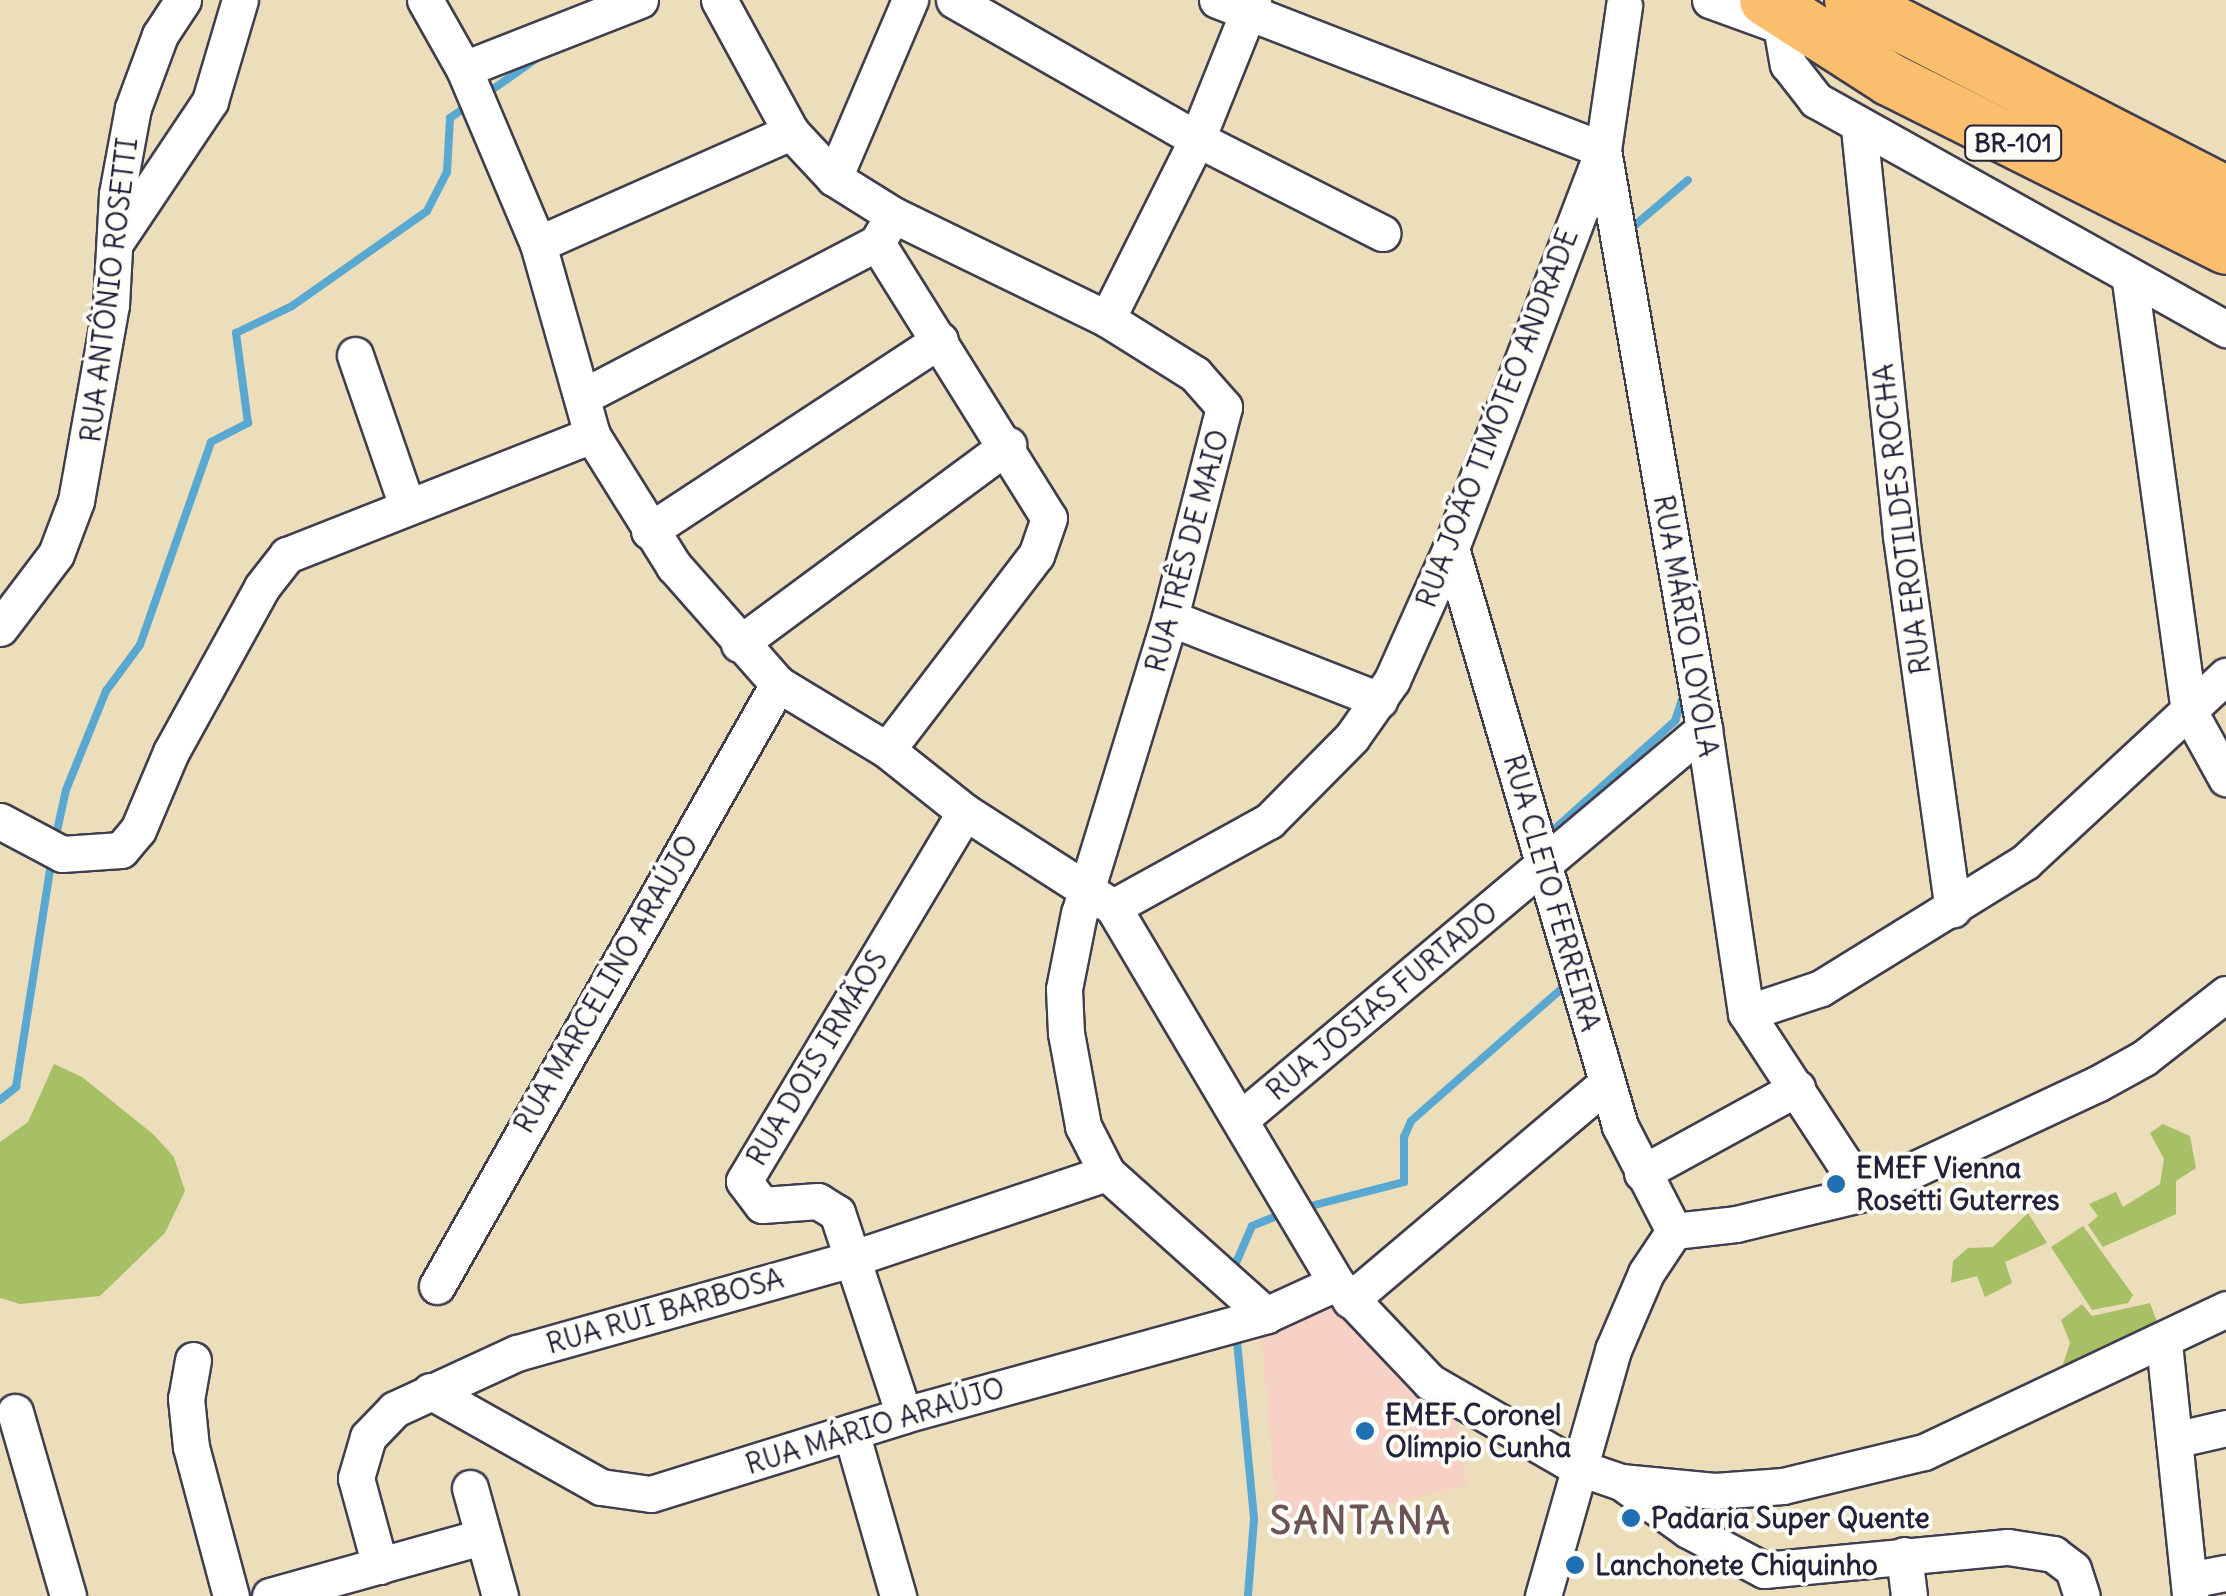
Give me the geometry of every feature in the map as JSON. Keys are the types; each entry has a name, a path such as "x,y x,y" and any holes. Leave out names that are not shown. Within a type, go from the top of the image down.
{"highway":[{"name":"BR-101","path":"1736,7 1841,21 2226,192"},
{"name":"BR-101","path":"1841,21 1990,132 2226,248"}],"street":[{"name":"RUA ANTÔNIO ROSETTI","path":"0,628 56,554 76,501 108,323 112,249 125,153 160,36 183,0"},
{"path":"112,249 159,172 210,101 240,0"},
{"path":"425,0 464,69 538,244 592,435 648,531 738,644 778,684 888,750 965,812 1101,900 1243,1117 1343,1292 1430,1382 1576,1467 1621,1482 1715,1491 1859,1471 1924,1452 2164,1344 2226,1309"},
{"path":"464,69 640,0"},
{"path":"834,178 910,0"},
{"path":"954,0 1196,139 1382,233"},
{"path":"1107,319 1196,139 1240,5 1604,150 1630,2"},
{"path":"1736,7 1796,80 1859,128 2130,281 2226,329"},
{"name":"RUA TRÊS DE MAIO","path":"732,8 792,132 885,229 1107,319 1195,374 1224,407 1224,426 1170,618 1101,900 1064,989 1066,1032 1083,1126 1106,1173"},
{"name":"RUA EROTILDES ROCHA","path":"1859,128 1901,536 1953,909"},
{"path":"538,244 792,132"},
{"name":"RUA JOÃO TIMÓTEO ANDRADE","path":"1101,900 1268,821 1320,773 1379,700 1451,548 1604,150"},
{"name":"RUA MÁRIO LOYOLA","path":"1604,150 1704,729 1746,1013 1864,1193"},
{"path":"125,153 140,167 159,172"},
{"path":"582,397 885,229 940,340 1045,504 1047,534 888,750"},
{"path":"2130,281 2189,710 2226,778"},
{"path":"648,531 940,340"},
{"path":"356,356 407,506"},
{"path":"0,821 62,854 121,850 138,830 172,752 262,587 288,555 592,435"},
{"path":"738,644 1008,445"},
{"name":"RUA CLETO FERREIRA","path":"1451,548 1606,1083 1642,1173 1674,1230"},
{"path":"1170,618 1379,700"},
{"path":"1746,1013 1822,988 1953,909 2080,817 2226,676"},
{"name":"RUA MARCELINO ARAÚJO","path":"436,1286 778,684"},
{"name":"RUA JOSIAS FURTADO","path":"1243,1117 1704,729"},
{"name":"RUA DOIS IRMÃOS","path":"904,1414 854,1258 826,1202 762,1205 744,1181 965,812"},
{"path":"1543,1596 1576,1467 1613,1350 1646,1274 1674,1230 1752,1220 1864,1193 2112,1076 2226,994"},
{"name":"RUA MÁRIO ARAÚJO","path":"430,1392 538,1456 630,1495 1343,1292 1606,1083"},
{"path":"1642,1173 1797,1088"},
{"path":"1106,1173 1266,1315"},
{"name":"RUA RUI BARBOSA","path":"380,1566 360,1501 358,1458 380,1422 430,1392 517,1353 854,1258 1106,1173"},
{"path":"2164,1344 2176,1508 2190,1588 2226,1573"},
{"path":"194,1360 186,1398 191,1448 231,1596"},
{"path":"15,1412 68,1596"},
{"path":"2174,1440 2226,1428"},
{"path":"851,1432 898,1596"},
{"path":"1621,1482 1762,1583 1904,1555 2008,1547 2053,1554 2073,1569 2082,1596"},
{"path":"470,1488 500,1596"},
{"path":"270,1596 482,1537"},
{"path":"1904,1555 1909,1596"}],"shaded area":[{"name":"EMEF Coronel Olímpio Cunha","path":"1335,1307 1385,1361 1453,1407 1467,1485 1278,1531 1261,1333"}],"green space":[{"path":"54,1064 82,1077 153,1134 174,1157 185,1191 165,1233 100,1296 20,1304 0,1298 0,1142 28,1122"},
{"path":"2163,1124 2190,1136 2196,1168 2176,1181 2176,1214 2103,1247 2088,1225 2098,1216 2089,1204 2116,1192 2123,1207 2160,1184 2164,1159 2150,1133"},
{"path":"2028,1213 2047,1243 2005,1262 2012,1283 1985,1297 1977,1276 1951,1283 1953,1261 1968,1248 1993,1247"},
{"path":"2083,1226 2133,1295 2128,1303 2092,1310 2051,1247"},
{"path":"2150,1303 2160,1330 2072,1367 2063,1364 2070,1343 2061,1320 2082,1304 2092,1316"}],"waterway":[{"path":"486,94 540,56"},
{"path":"55,840 66,790 106,691 140,645 211,442 248,423 236,333 292,306 427,211 447,172 450,118 470,104"},
{"path":"1627,232 1688,180"},
{"path":"1548,835 1675,721 1682,699"},
{"path":"0,1100 16,1087 52,858"},
{"path":"1303,1208 1404,1182 1404,1137 1411,1121 1567,984"},
{"path":"1232,1272 1252,1226 1284,1213"},
{"path":"1236,1331 1254,1519 1248,1596"}],"place":[{"name":"EMEF Vienna Rosetti Guterres","path":"1836,1184"},
{"name":"EMEF Coronel Olímpio Cunha","path":"1365,1431"},
{"name":"Padaria Super Quente","path":"1631,1518"},
{"name":"Lanchonete Chiquinho","path":"1575,1565"}],"district":[{"name":"SANTANA","path":"1361,1521"}]}
